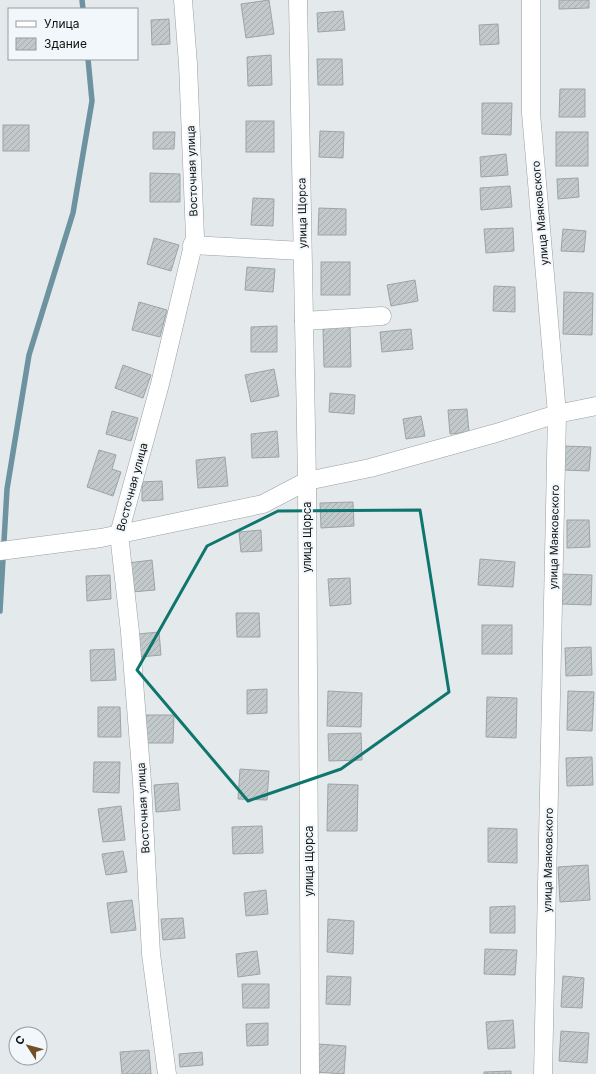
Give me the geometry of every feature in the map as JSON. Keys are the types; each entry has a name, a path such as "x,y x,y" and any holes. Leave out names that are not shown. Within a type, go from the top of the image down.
{"street":[{"name":"Восточная улица","path":"166,1074 151,954 142,782 130,632 119,534 160,384 195,237 188,64 183,0"},
{"name":"улица Щорса","path":"298,0 307,481 310,1074"},
{"name":"улица Маяковского","path":"531,0 531,112 557,414 543,1074"},
{"path":"192,246 302,251"},
{"path":"304,321 382,316"},
{"path":"8,550 101,538 263,504 307,481 370,468 496,433 557,414 596,406"}],"highlighted area":[{"path":"420,510 449,692 341,769 248,801 137,670 207,546 278,511"}],"building":[{"path":"269,0 274,34 246,38 241,4"},
{"path":"559,0 589,0 589,8 559,9"},
{"path":"343,11 345,30 318,32 317,13"},
{"path":"169,19 170,44 152,45 151,20"},
{"path":"498,24 499,44 480,45 479,25"},
{"path":"271,55 272,85 248,86 247,57"},
{"path":"317,59 342,59 343,85 318,85"},
{"path":"560,89 585,89 585,117 559,117"},
{"path":"482,103 512,103 511,135 482,134"},
{"path":"246,121 274,121 274,152 246,152"},
{"path":"3,125 29,125 29,151 3,151"},
{"path":"320,131 344,132 343,158 319,157"},
{"path":"153,132 175,132 174,149 153,149"},
{"path":"556,132 588,132 588,166 556,166"},
{"path":"506,154 508,175 481,177 480,157"},
{"path":"150,173 180,174 180,202 150,202"},
{"path":"578,178 579,197 558,199 557,179"},
{"path":"510,186 512,207 481,210 480,188"},
{"path":"253,198 274,199 273,226 251,225"},
{"path":"319,208 346,209 346,235 318,235"},
{"path":"513,228 514,251 486,253 484,229"},
{"path":"563,229 586,231 584,252 561,251"},
{"path":"154,238 179,245 171,271 147,264"},
{"path":"321,262 350,262 350,295 321,295"},
{"path":"247,267 275,269 273,292 245,290"},
{"path":"415,280 418,301 391,306 387,285"},
{"path":"494,286 515,287 515,312 493,311"},
{"path":"564,292 593,293 592,335 563,334"},
{"path":"139,302 167,310 160,337 132,330"},
{"path":"277,326 277,352 251,352 251,327"},
{"path":"350,327 351,367 324,367 323,328"},
{"path":"411,329 413,349 382,352 380,332"},
{"path":"123,365 151,375 143,398 115,388"},
{"path":"274,369 279,396 251,402 245,375"},
{"path":"330,393 355,395 354,414 329,412"},
{"path":"467,409 469,432 450,434 448,410"},
{"path":"112,411 138,418 131,441 106,434"},
{"path":"421,416 425,436 406,439 403,419"},
{"path":"277,431 279,457 252,458 251,434"},
{"path":"564,446 591,447 589,471 563,470"},
{"path":"99,450 116,455 112,469 121,472 113,496 87,487"},
{"path":"225,457 228,486 198,488 196,460"},
{"path":"162,481 163,500 142,501 142,482"},
{"path":"353,502 354,526 321,528 320,503"},
{"path":"567,520 589,520 590,547 567,548"},
{"path":"261,530 262,551 241,552 239,532"},
{"path":"480,559 515,562 513,587 478,585"},
{"path":"152,560 155,590 132,592 128,563"},
{"path":"562,574 592,575 591,605 562,604"},
{"path":"110,575 111,599 87,601 86,576"},
{"path":"350,578 351,604 330,606 328,579"},
{"path":"236,613 259,613 260,637 237,637"},
{"path":"482,625 512,625 512,654 482,654"},
{"path":"159,632 161,655 140,657 138,634"},
{"path":"591,647 592,675 566,676 565,648"},
{"path":"114,649 116,680 91,681 90,650"},
{"path":"267,689 267,713 247,714 247,690"},
{"path":"328,691 362,693 361,727 327,726"},
{"path":"568,691 594,692 592,731 567,730"},
{"path":"487,697 517,698 516,738 486,737"},
{"path":"98,707 120,707 121,737 98,737"},
{"path":"145,715 174,715 173,743 145,743"},
{"path":"361,733 362,760 329,761 328,734"},
{"path":"592,757 593,785 567,786 566,758"},
{"path":"94,762 120,762 119,793 93,792"},
{"path":"240,769 269,771 267,800 238,799"},
{"path":"178,783 180,810 156,812 154,785"},
{"path":"328,784 358,785 357,831 327,831"},
{"path":"121,806 125,840 103,842 98,809"},
{"path":"262,826 263,853 233,854 232,827"},
{"path":"488,828 517,829 517,863 488,862"},
{"path":"123,851 127,872 106,875 102,854"},
{"path":"588,865 590,900 560,902 558,867"},
{"path":"266,890 268,914 246,916 244,893"},
{"path":"132,900 136,930 111,933 107,903"},
{"path":"515,906 515,933 490,933 490,907"},
{"path":"183,918 185,938 163,940 161,919"},
{"path":"328,919 354,921 353,954 327,952"},
{"path":"485,949 517,950 515,975 484,974"},
{"path":"257,951 260,974 238,977 236,954"},
{"path":"327,976 351,977 350,1005 326,1004"},
{"path":"563,976 584,978 582,1008 561,1007"},
{"path":"242,984 269,984 269,1008 243,1008"},
{"path":"513,1020 515,1048 488,1049 486,1022"},
{"path":"268,1023 268,1045 247,1046 246,1024"},
{"path":"561,1031 589,1033 587,1063 559,1061"},
{"path":"318,1044 346,1046 344,1074 316,1072"},
{"path":"149,1050 151,1074 122,1074 120,1052"},
{"path":"202,1052 203,1065 180,1067 179,1054"},
{"path":"511,1071 511,1074 484,1074 484,1072"}],"waterway":[{"path":"82,0 83,8"},
{"path":"0,611 7,489 29,355 73,213 92,101 88,60"}]}
